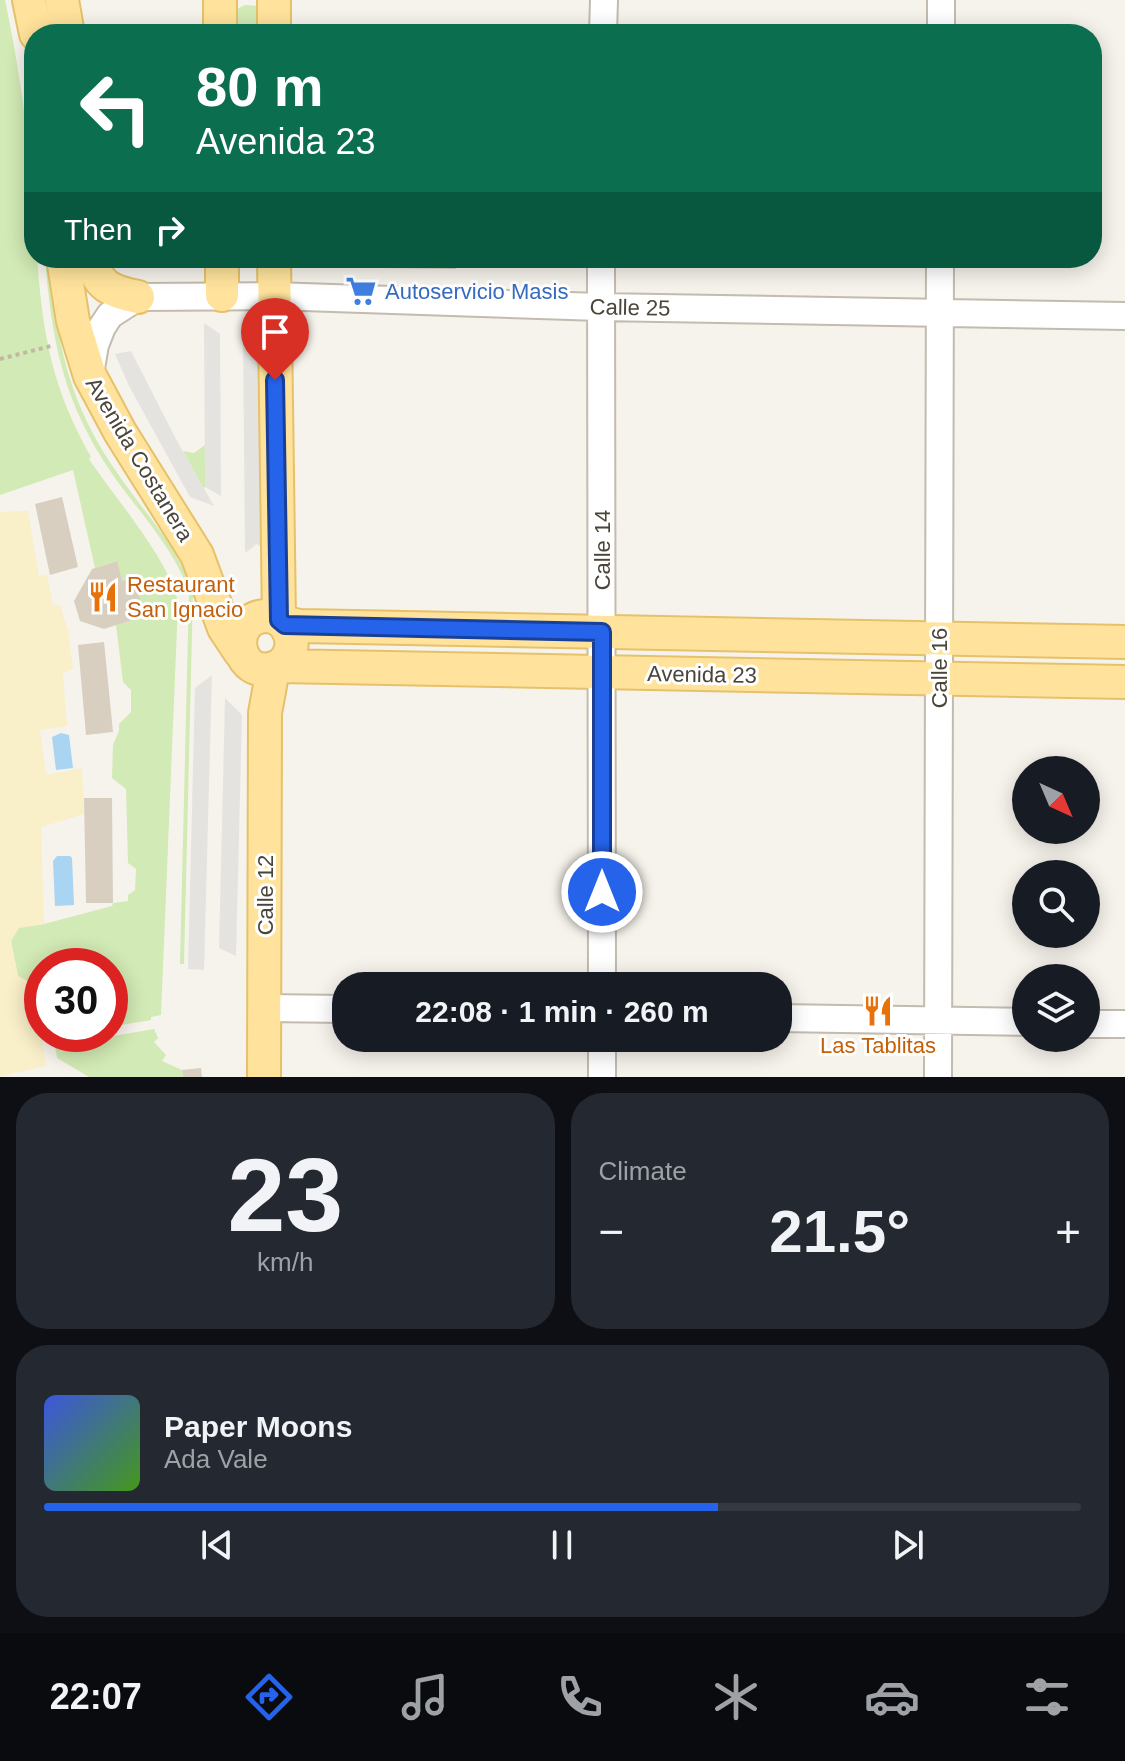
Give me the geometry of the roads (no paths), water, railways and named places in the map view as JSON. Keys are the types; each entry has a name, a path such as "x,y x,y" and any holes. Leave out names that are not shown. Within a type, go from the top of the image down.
{"main road":[{"path":"29,0 34,24"},
{"path":"62,0 66,24"},
{"path":"220,0 220,24"},
{"path":"274,0 274,24"},
{"name":"Avenida Costanera","path":"65,268 73,321 90,376 120,432 197,555 224,628 260,662"},
{"path":"94,268 106,287 117,293 138,297"},
{"path":"222,268 222,295"},
{"path":"274,268 282,622 292,638 292,646 286,660 260,662 240,636 248,622 263,616 282,622"},
{"name":"Avenida 23","path":"282,622 602,632 1125,642"},
{"name":"Avenida 23","path":"260,662 1125,682"},
{"name":"Calle 12","path":"260,662 265,713 264,1077"}],"street":[{"path":"603,24 604,0"},
{"path":"941,0 941,24"},
{"name":"Calle 14","path":"601,268 602,972"},
{"name":"Calle 16","path":"938,1077 940,268"},
{"name":"Calle 25","path":"138,297 274,296 600,307 1125,316"},
{"path":"90,376 95,345 102,327 110,315 138,297"},
{"path":"265,1008 332,1009"},
{"path":"792,1018 1012,1022"},
{"path":"1100,1024 1125,1024"},
{"path":"602,1052 602,1077"}],"water":[{"path":"61,733 69,735 73,768 56,770 52,737"},
{"path":"57,856 72,858 74,905 55,906 53,861"}],"place":[{"name":"Autoservicio Masis","path":"361,291"},
{"name":"Restaurant San Ignacio","path":"103,597"},
{"name":"Las Tablitas","path":"878,1011"}]}
